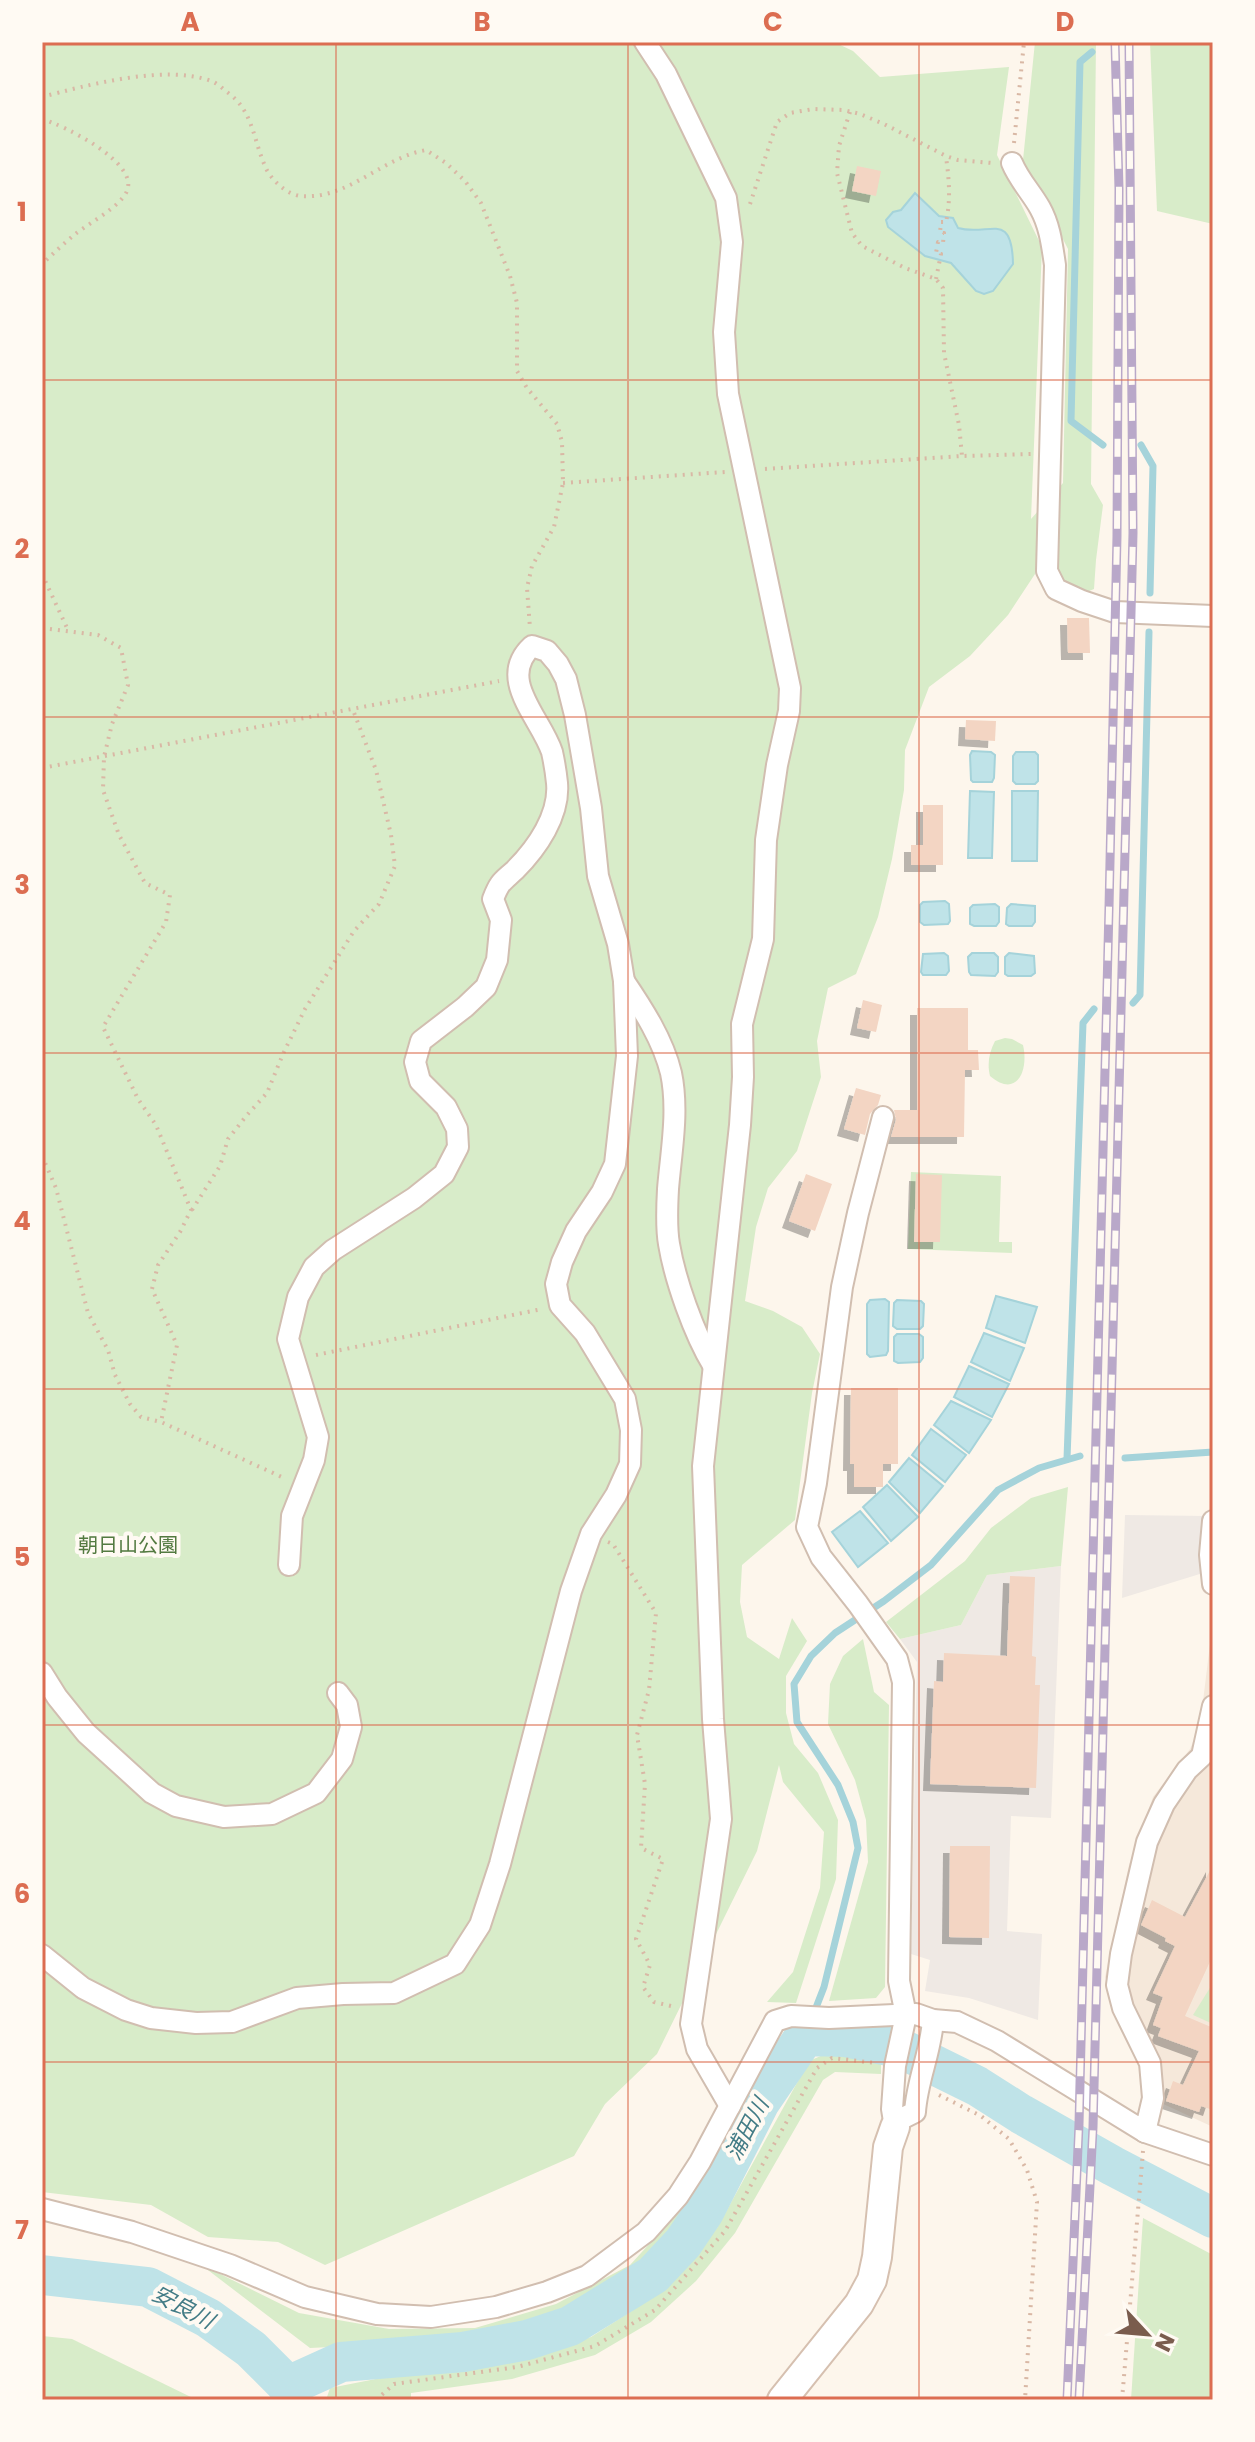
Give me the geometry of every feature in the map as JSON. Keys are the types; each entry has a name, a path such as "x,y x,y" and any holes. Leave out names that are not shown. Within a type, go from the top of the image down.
{"street":[{"path":"645,42 666,74 726,198 732,242 724,332 728,394 790,688 766,840 763,939 742,1024 740,1125 703,1466 713,1719 721,1819 691,2024 697,2049 730,2106"},
{"path":"1012,163 1040,208 1050,233 1055,265 1047,571 1056,589 1115,612 1213,616"},
{"path":"42,1955 83,1988 126,2010 151,2018 196,2023 232,2022 297,1998 394,1993 455,1964 480,1925 500,1864 571,1591 591,1534 616,1495 630,1464 631,1430 625,1399 585,1333 560,1305 556,1284 576,1231 602,1192 615,1164 627,1056 624,981 618,944 598,876 587,783 566,679 547,651 532,646 522,658 517,678 520,692 552,752 557,786 552,819 534,848 500,882 493,899 501,920 497,960 486,987 421,1041 415,1062 420,1081 446,1107 457,1129 458,1147 444,1174 414,1198 333,1250 314,1267 298,1297 288,1339 318,1437 305,1486 292,1516 289,1565"},
{"path":"624,981 646,1014 670,1070 674,1095 668,1193 669,1242 676,1274 702,1348 713,1365"},
{"path":"883,1117 842,1287 807,1527 821,1557 897,1659 903,1682 899,1981 906,2015 895,2066 892,2109 895,2127"},
{"path":"1213,1521 1210,1555 1213,1584"},
{"path":"42,1673 86,1733 152,1793 176,1806 224,1817 272,1814 316,1793 342,1759 351,1727 347,1705 338,1693"},
{"path":"1145,2132 1153,2098 1150,2063 1123,2008 1117,1985 1121,1954 1147,1842 1164,1804 1187,1770 1208,1758 1213,1706"},
{"path":"42,2209 160,2241 230,2265 305,2297 377,2314 431,2317 496,2307 587,2276 646,2232 678,2196 700,2162 775,2021 791,2016 829,2018 916,2014 933,2020 957,2022 997,2041 1145,2132 1213,2155"},
{"path":"782,2400 859,2304 872,2280 888,2147 901,2119 915,2112 922,2067 931,2044 933,2020"}],"path":[{"path":"732,242 743,223 777,122 790,113 813,109 850,112 884,124 958,160 1012,163 1024,42"},
{"path":"42,97 99,82 172,75 212,82 236,98 249,117 265,168 279,185 297,196 323,197 385,164 426,150 465,181 481,203 510,276 517,303 517,371 557,424 562,442 563,483 554,527 532,566 527,588 532,646"},
{"path":"850,112 839,146 837,173 852,233 862,246 905,268 936,279 943,288 944,353 962,456"},
{"path":"42,119 103,150 121,167 128,182 126,193 111,208 42,264"},
{"path":"936,279 941,254 936,253 938,242 943,243 944,233 940,233 941,222 946,222 948,212 946,156"},
{"path":"563,483 962,456 1050,454"},
{"path":"42,574 68,631"},
{"path":"42,628 98,635 121,648 128,685 112,724 104,757 103,790 119,835 145,883 170,895 166,922 103,1027 138,1099 156,1125 191,1210"},
{"path":"42,768 517,678"},
{"path":"161,1422 177,1345 152,1289 158,1265 220,1166 228,1139 267,1093 305,1009 354,931 379,904 395,866 376,770 353,710"},
{"path":"42,1156 56,1188 88,1313 108,1350 115,1375 130,1404 141,1417 161,1422 305,1486"},
{"path":"294,1359 560,1305"},
{"path":"591,1534 613,1544 656,1613 649,1690 637,1735 645,1784 641,1848 663,1859 636,1939 650,1965 643,1987 654,2002 693,2011"},
{"path":"936,2085 936,2094 981,2116 1009,2139 1027,2170 1034,2191 1037,2202 1025,2400"},
{"path":"1122,2400 1142,2159"}],"shaded area":[{"path":"1125,1515 1207,1516 1203,1573 1122,1598"},
{"path":"1061,1566 1051,1818 1011,1816 1007,1931 1042,1934 1038,2020 969,1998 925,1991 930,1960 911,1954 917,1662 900,1639 961,1625 987,1575"},
{"path":"1213,1637 1213,2127 1146,2096 1143,2057 1105,1977 1129,1865 1153,1797 1190,1749 1200,1726"}],"green space":[{"name":"朝日山公園","path":"42,42 834,42 853,51 880,77 1009,67 997,155 1042,247 1031,519 1063,483 1068,249 1023,160 1035,42 1096,42 1091,484 1103,505 1094,589 1082,594 1064,582 1057,571 1037,571 1008,615 970,656 929,687 905,750 904,790 878,917 856,974 828,988 817,1041 821,1077 797,1151 768,1188 756,1227 745,1301 773,1311 802,1327 820,1354 795,1520 742,1565 740,1602 747,1637 779,1659 792,1618 807,1641 786,1676 786,1713 794,1744 818,1773 838,1820 836,1879 796,2003 767,2002 793,1972 820,1888 824,1832 783,1782 779,1765 757,1851 657,2054 605,2104 574,2156 325,2265 278,2242 208,2237 151,2205 42,2192"},
{"path":"1150,42 1213,42 1213,224 1157,211"},
{"path":"1005,1038 1023,1045 1024,1054 1019,1078 1007,1084 990,1076 989,1067 995,1041"},
{"path":"911,1172 1001,1176 999,1242 1012,1242 1012,1253 908,1249"},
{"path":"1068,1487 1061,1566 987,1575 961,1625 900,1639 886,1622 965,1561 991,1528 1031,1498"},
{"path":"863,1639 874,1692 889,1705 885,1987 876,1998 829,2001 868,1862 866,1820 855,1780 828,1724 830,1684 843,1656"},
{"path":"1213,1983 1213,2024 1193,2015"},
{"path":"802,2028 770,2067 694,2214 644,2269 552,2321 431,2342 310,2348 200,2264 299,2313 389,2329 475,2328 556,2304 630,2265 673,2218 723,2141 785,2030"},
{"path":"830,2052 881,2060 881,2074 835,2072 823,2080 735,2233 696,2281 651,2322 595,2355 512,2379 411,2393 411,2400 326,2400 330,2388 401,2374 521,2358 591,2337 658,2294 717,2228 809,2061"},
{"path":"1143,2218 1213,2255 1213,2400 1131,2400"},
{"path":"42,2336 72,2339 197,2400 42,2400"}],"water":[{"path":"915,193 939,216 953,218 958,228 997,229 1008,236 1013,264 993,291 984,294 976,291 951,263 925,256 888,227 886,220 893,212 901,210"},
{"path":"972,751 995,755 992,782 971,780"},
{"path":"1016,752 1035,752 1038,755 1038,781 1035,784 1016,784 1013,781 1013,756"},
{"path":"970,791 994,792 992,858 968,858"},
{"path":"1012,791 1038,791 1037,861 1012,861"},
{"path":"945,901 949,904 948,924 924,925 920,922 920,905 923,902"},
{"path":"995,904 999,907 996,926 970,924 970,908 973,905"},
{"path":"1011,904 1035,906 1032,926 1006,924 1007,908"},
{"path":"944,953 948,956 949,971 946,975 923,975 923,954"},
{"path":"972,953 994,953 998,957 995,976 971,975 968,957"},
{"path":"1009,953 1034,956 1035,973 1031,976 1005,974 1005,957"},
{"path":"996,1296 1037,1307 1025,1343 986,1328"},
{"path":"885,1299 889,1302 888,1351 886,1355 870,1357 867,1354 867,1304 870,1300"},
{"path":"897,1300 921,1301 924,1304 923,1326 920,1329 897,1329 893,1326 894,1303"},
{"path":"984,1333 1024,1348 1010,1381 971,1362"},
{"path":"897,1334 919,1334 923,1337 923,1358 920,1362 894,1361 894,1337"},
{"path":"969,1366 1009,1384 992,1417 954,1397"},
{"path":"951,1401 991,1420 969,1453 934,1425"},
{"path":"931,1429 966,1455 945,1482 912,1455"},
{"path":"909,1458 943,1486 920,1513 889,1482"},
{"path":"887,1485 918,1517 891,1541 863,1507"},
{"path":"860,1511 888,1543 858,1567 832,1532"}],"building":[{"path":"857,166 881,171 876,196 852,191"},
{"path":"1067,618 1089,618 1090,653 1068,653"},
{"path":"966,720 996,721 995,741 965,739"},
{"path":"923,805 943,805 943,865 911,865 911,845 923,845"},
{"path":"863,1000 882,1005 876,1032 857,1028"},
{"path":"917,1008 968,1008 968,1050 978,1050 979,1070 965,1070 964,1137 891,1137 896,1120 894,1110 917,1110"},
{"path":"856,1088 881,1095 878,1105 870,1114 865,1135 844,1129"},
{"path":"806,1174 832,1184 815,1231 789,1221"},
{"path":"916,1174 942,1175 940,1242 914,1242"},
{"path":"851,1388 898,1388 898,1464 883,1464 883,1487 854,1487 854,1464 850,1464"},
{"path":"1010,1576 1035,1577 1032,1656 1036,1657 1035,1685 1040,1685 1036,1788 930,1784 934,1681 943,1682 944,1653 1007,1656"},
{"path":"950,1846 990,1846 989,1938 949,1937"},
{"path":"1213,1865 1213,1955 1185,2016 1211,2027 1213,2022 1213,2100 1210,2109 1201,2106 1199,2112 1166,2101 1173,2081 1183,2085 1199,2051 1158,2036 1161,2028 1153,2025 1163,1997 1153,1993 1175,1946 1141,1925 1152,1900 1185,1917"}],"waterway":[{"path":"1092,52 1080,62 1071,421 1103,445"},
{"path":"1141,445 1153,466 1150,593"},
{"path":"1133,1003 1140,995 1149,632"},
{"path":"1067,1459 1083,1023 1094,1009"},
{"path":"1125,1458 1213,1452"},
{"path":"805,2036 824,1987 858,1848 853,1822 838,1785 797,1722 794,1684 811,1656 835,1633 931,1565 998,1490 1039,1468 1080,1456"},
{"name":"浦田川","path":"288,2386 341,2362 463,2352 527,2340 570,2326 653,2275 683,2243 704,2212 760,2102 805,2036 845,2037 902,2049 977,2086 1113,2166 1213,2218"},
{"name":"安良川","path":"42,2275 148,2287 208,2318 251,2349 288,2386 291,2400"}],"railway":[{"path":"1067,2400 1079,2124 1117,536 1119,189 1115,42"},
{"path":"1079,2400 1093,2127 1133,533 1129,42"}]}
